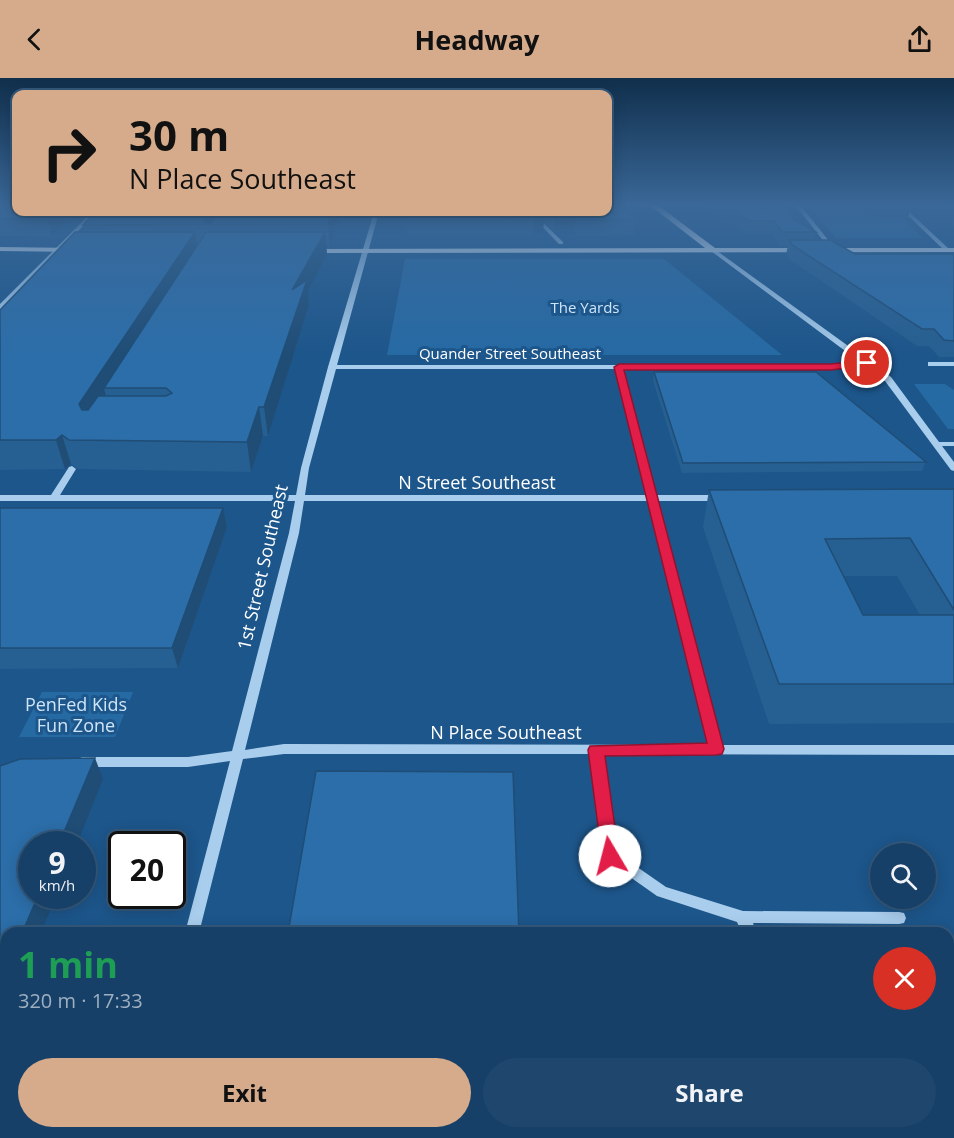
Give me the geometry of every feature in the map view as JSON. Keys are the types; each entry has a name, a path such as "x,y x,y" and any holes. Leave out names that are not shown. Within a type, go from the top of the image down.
{"street":[{"path":"0,308 51,255"},
{"name":"1st Street Southeast","path":"194,927 294,533 300,498 332,367 364,255"},
{"path":"720,255 867,363 893,385 954,468"},
{"name":"Quander Street Southeast","path":"332,367 831,367 867,363"},
{"path":"931,364 954,364"},
{"path":"619,367 716,749"},
{"path":"937,444 954,444"},
{"path":"54,498 72,469"},
{"name":"N Street Southeast","path":"0,498 729,498"},
{"name":"N Place Southeast","path":"68,761 188,762 284,749 954,750"},
{"path":"596,750 610,856 662,892 743,917 899,918"},
{"path":"743,917 747,927"}],"green space":[{"name":"The Yards","path":"405,259 664,259 782,355 387,355"},
{"path":"914,384 945,384 954,390 954,429 948,429"},
{"name":"PenFed Kids Fun Zone","path":"42,692 133,692 115,737 19,737"}],"building":[{"path":"52,255 179,255 79,404 82,410 88,410 98,396 166,396 172,393 166,388 104,388 191,255 312,255 292,290 307,280 264,407 259,407 247,442 69,440 62,435 56,440 0,440 0,310"},
{"path":"808,255 954,255 954,341 944,340 934,329 922,329"},
{"path":"654,372 816,372 926,462 683,463"},
{"path":"954,489 954,610 910,538 825,539 863,615 954,615 954,684 779,684 709,490"},
{"path":"0,508 223,508 172,648 0,648"},
{"path":"95,758 64,831 18,831 18,909 32,909 25,927 0,927 0,766 20,759"},
{"path":"316,771 513,772 519,927 289,927"}],"route":[{"path":"610,856 596,750 716,749 619,367 831,367 867,363"}]}
